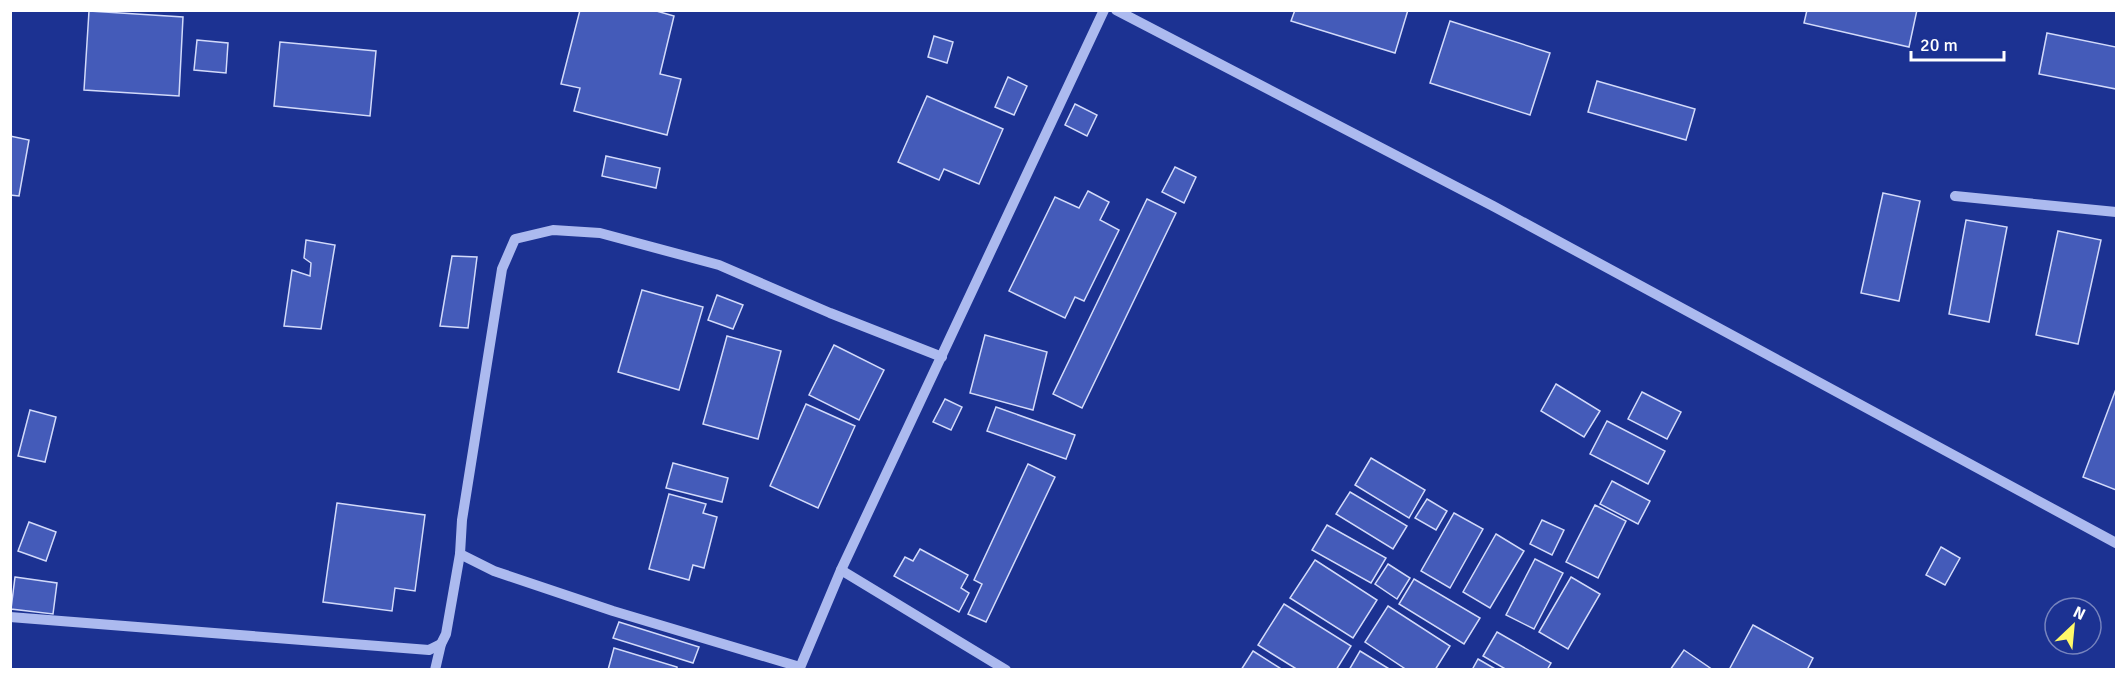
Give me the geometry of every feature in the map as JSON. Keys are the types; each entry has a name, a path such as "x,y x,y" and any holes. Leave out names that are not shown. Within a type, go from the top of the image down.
{"street":[{"path":"460,554 494,571 800,668 841,570 1104,10"},
{"path":"1116,10 1493,206 2116,543"},
{"path":"1955,196 2116,212"},
{"path":"435,669 446,634 460,554 462,520 502,269 515,239 553,230 600,233 719,265 830,314 942,357"},
{"path":"841,570 1006,669"},
{"path":"10,617 429,650 441,644"}],"building":[{"path":"580,10 653,10 674,16 660,74 681,79 667,135 574,111 580,88 561,84"},
{"path":"1295,10 1408,10 1395,53 1291,21"},
{"path":"1807,10 1917,10 1909,47 1804,23"},
{"path":"89,11 183,17 179,96 84,90"},
{"path":"1450,21 1550,53 1530,115 1430,83"},
{"path":"2047,33 2116,47 2116,89 2039,74"},
{"path":"934,36 953,42 947,63 928,57"},
{"path":"197,40 228,43 226,73 194,70"},
{"path":"280,42 376,51 370,116 274,106"},
{"path":"1008,77 1027,86 1014,115 995,107"},
{"path":"1597,81 1695,109 1686,140 1588,112"},
{"path":"927,96 1003,129 979,184 944,169 939,180 898,162"},
{"path":"1075,104 1097,115 1087,136 1065,125"},
{"path":"10,136 29,140 19,196 10,195"},
{"path":"606,156 660,168 656,188 602,176"},
{"path":"1175,167 1196,177 1184,203 1162,192"},
{"path":"1088,191 1109,202 1100,220 1119,230 1084,301 1075,297 1065,318 1009,291 1055,197 1079,208"},
{"path":"1883,193 1920,201 1899,301 1861,293"},
{"path":"1147,199 1176,213 1082,408 1053,394"},
{"path":"1966,220 2007,227 1989,322 1949,314"},
{"path":"2058,231 2101,240 2078,344 2036,335"},
{"path":"306,240 335,245 321,329 284,326 292,270 310,276 311,263 304,258"},
{"path":"452,256 477,257 468,328 440,326"},
{"path":"642,290 703,307 679,390 618,372"},
{"path":"717,295 743,305 733,329 708,320"},
{"path":"985,335 1047,352 1033,410 970,393"},
{"path":"727,336 781,351 758,439 703,424"},
{"path":"834,345 884,370 859,420 809,395"},
{"path":"1556,384 1600,411 1584,437 1541,411"},
{"path":"2116,389 2116,490 2083,477"},
{"path":"1642,392 1681,412 1667,439 1628,419"},
{"path":"945,399 962,407 951,430 933,422"},
{"path":"806,404 855,426 818,508 770,486"},
{"path":"996,407 1075,435 1066,459 987,431"},
{"path":"30,410 56,417 45,462 18,456"},
{"path":"1607,421 1665,451 1648,484 1590,454"},
{"path":"1371,458 1425,490 1409,518 1355,485"},
{"path":"673,463 728,478 722,502 666,488"},
{"path":"1028,464 1055,477 986,622 968,614 982,584 974,580"},
{"path":"1612,481 1650,501 1638,524 1600,504"},
{"path":"1350,492 1407,526 1393,549 1336,514"},
{"path":"669,494 706,504 703,513 717,517 704,568 693,565 689,580 649,569"},
{"path":"1427,499 1447,511 1436,530 1415,518"},
{"path":"337,503 425,515 415,591 395,588 392,611 323,602"},
{"path":"1595,505 1626,521 1598,578 1566,562"},
{"path":"1454,513 1483,529 1450,588 1421,571"},
{"path":"1542,520 1564,530 1552,555 1530,544"},
{"path":"29,522 56,532 46,561 18,551"},
{"path":"1327,525 1386,558 1371,583 1312,550"},
{"path":"1496,534 1524,551 1490,608 1463,592"},
{"path":"1941,547 1960,558 1945,585 1926,575"},
{"path":"920,549 968,575 961,588 969,593 959,612 894,576 905,557 913,561"},
{"path":"1535,559 1563,573 1534,629 1506,615"},
{"path":"1315,560 1377,600 1353,638 1290,598"},
{"path":"1388,564 1410,578 1397,599 1375,584"},
{"path":"15,577 57,583 53,614 11,609"},
{"path":"1571,577 1600,594 1568,649 1539,632"},
{"path":"1414,579 1480,618 1464,644 1399,604"},
{"path":"1284,604 1351,646 1336,670 1298,670 1258,645"},
{"path":"1388,606 1450,646 1435,670 1407,670 1365,642"},
{"path":"619,622 699,647 693,663 613,638"},
{"path":"1753,625 1813,658 1807,670 1729,670"},
{"path":"1497,632 1551,663 1547,670 1507,670 1483,656"},
{"path":"614,648 677,667 677,670 608,670"},
{"path":"1684,650 1713,670 1670,670"},
{"path":"1253,651 1283,670 1241,670"},
{"path":"1360,651 1391,670 1349,670"},
{"path":"1478,659 1497,670 1472,670"}]}
